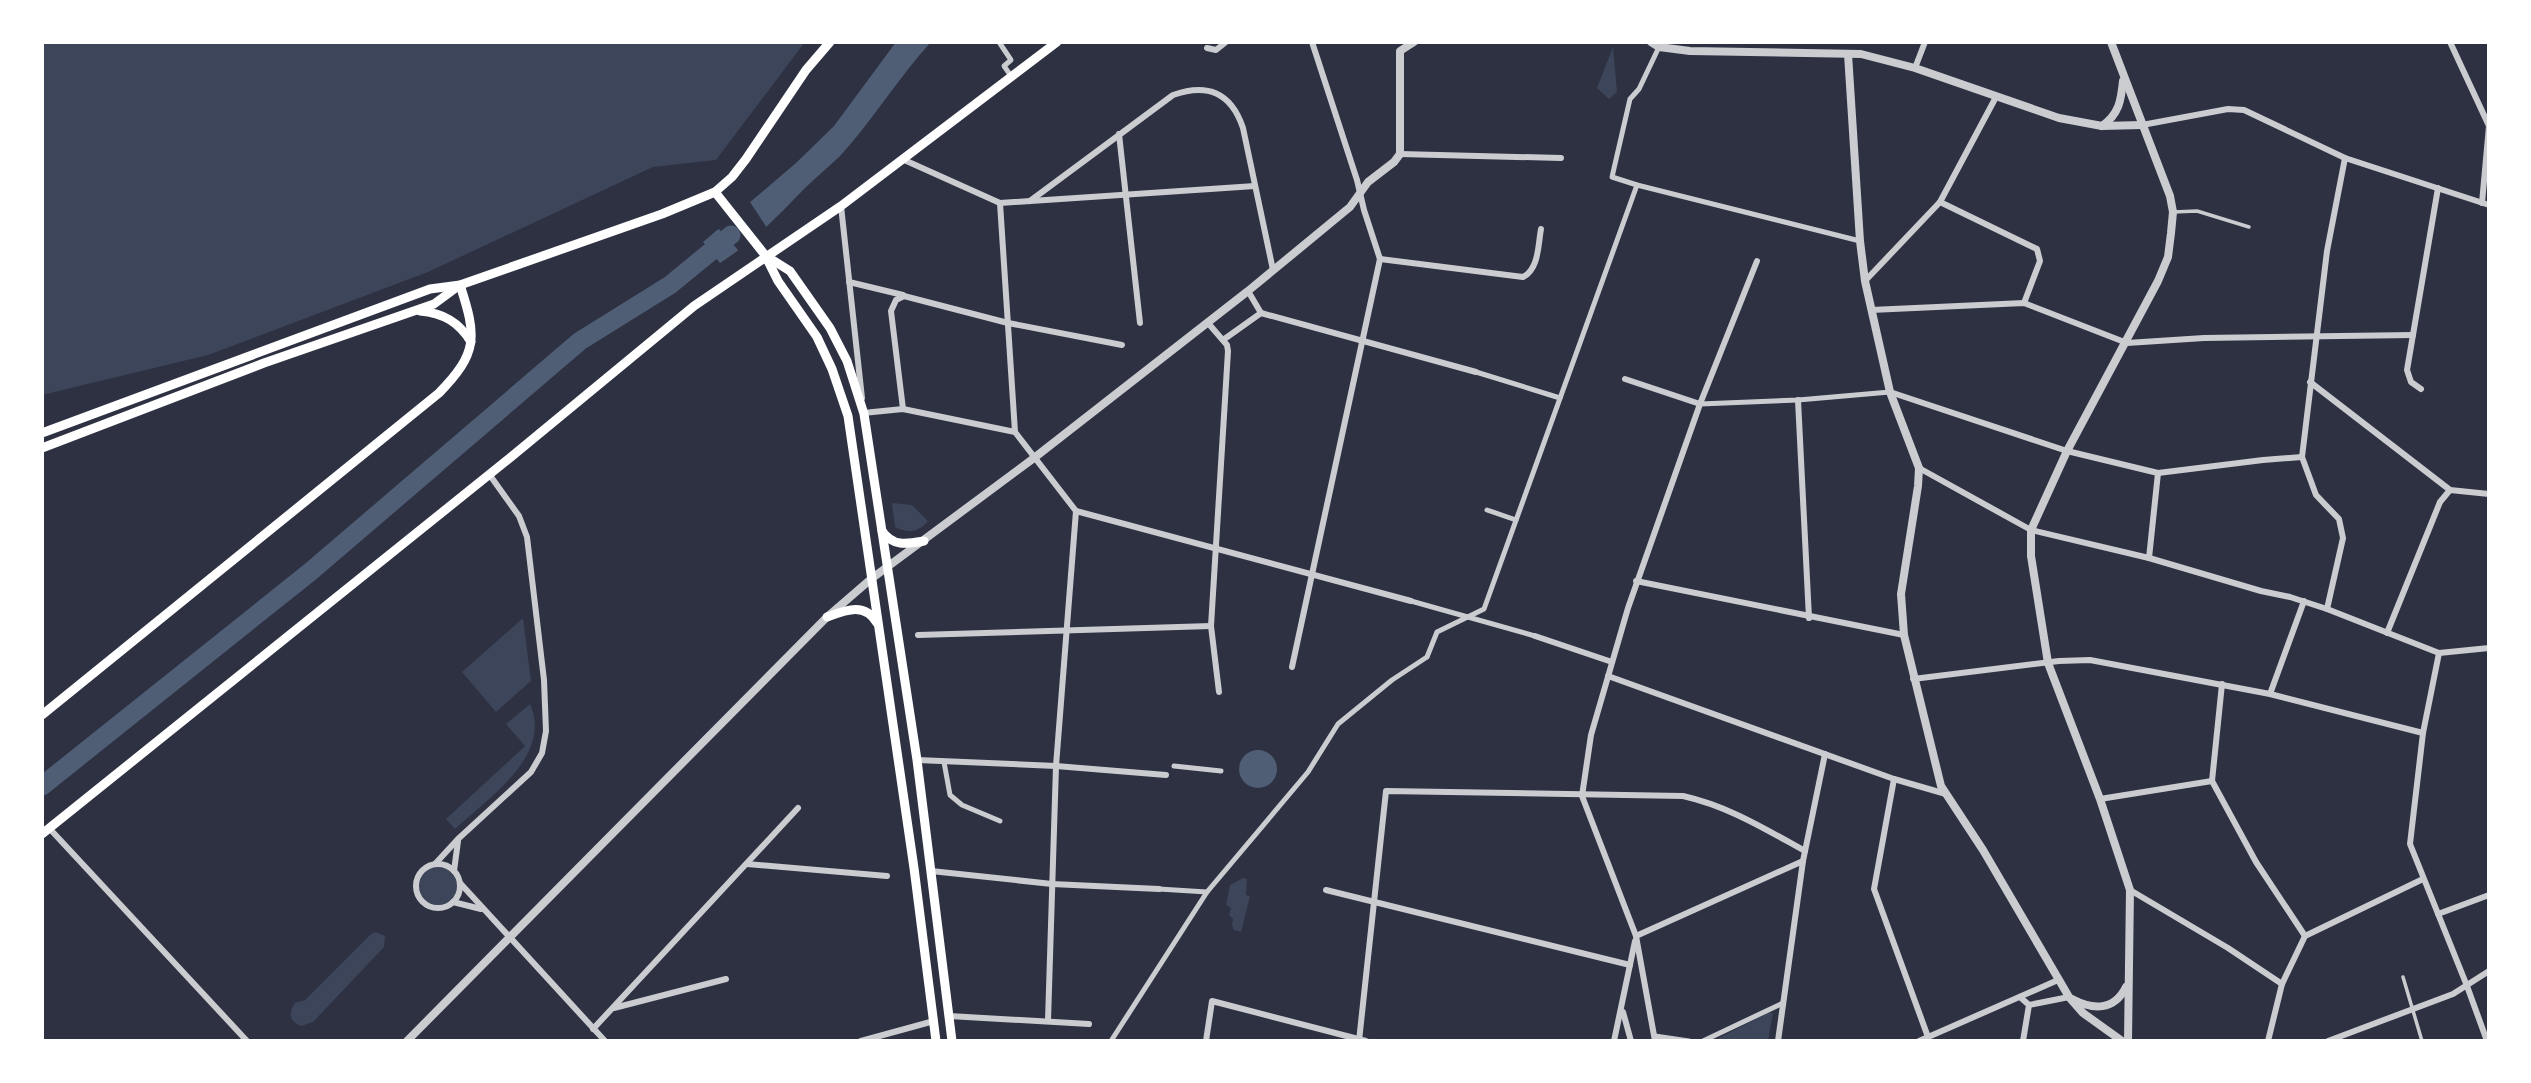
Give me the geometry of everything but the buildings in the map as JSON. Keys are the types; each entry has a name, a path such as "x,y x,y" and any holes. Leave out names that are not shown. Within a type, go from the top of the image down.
{"main road":[{"path":"42,433 430,289 460,285 662,214 715,192 732,177 746,159 806,71 830,42"},
{"path":"46,831 694,306 765,255 805,232 841,206 1057,42"},
{"path":"715,192 765,255 778,281 817,337 832,369 848,416 936,1041"},
{"path":"765,255 790,271 830,328 847,360 864,414 917,760 952,1041"},
{"path":"42,448 264,363 435,304 460,285"},
{"path":"42,716 439,393 465,363 472,344 472,327 460,285"},
{"path":"415,310 447,317 457,324 472,344"},
{"path":"880,528 886,537 899,544 924,541"},
{"path":"827,617 861,609 872,616 878,625"}],"street":[{"path":"999,42 1011,60 1004,66 1011,76"},
{"path":"1207,48 1216,50 1226,42"},
{"path":"1292,667 1380,259 1312,42"},
{"path":"407,1041 827,617 871,579 1034,458 1208,323 1350,207 1368,182 1400,154 1400,51 1397,42"},
{"path":"1400,51 1414,42"},
{"path":"1915,68 1925,42"},
{"path":"2111,42 2170,196 2173,212 2168,257 2126,343 2067,451 2031,530 2031,556 2048,663 2100,799 2130,890 2128,1041"},
{"path":"1860,241 1612,177 1630,99 1639,89 1655,44 1669,49 1876,57 2059,118 2102,126 2141,125 2228,109 2244,110 2345,158 2486,204 2489,126 2450,42"},
{"path":"1848,54 1865,281 1890,392 1919,468 1901,594 1903,635 1938,778 2069,997 2083,1013 2122,1041"},
{"path":"2102,126 2113,118 2118,109 2123,77"},
{"path":"1030,201 1173,95 1188,90 1204,90 1231,103 1238,112 1273,270"},
{"path":"1865,281 1940,202 1996,97"},
{"path":"1119,134 1128,194 1140,323"},
{"path":"1400,154 1561,158"},
{"path":"2326,609 2343,528 2339,519 2316,495 2302,457 2327,251 2345,158"},
{"path":"902,159 1000,203 1255,186"},
{"path":"1111,1041 1207,892 1308,772 1338,724 1427,657 1437,632 1483,609 1637,185"},
{"path":"2421,389 2411,382 2407,370 2438,188"},
{"path":"1940,202 2037,249 2040,261 2024,303"},
{"path":"1000,203 1015,432 1076,511 1468,617 1612,662"},
{"path":"841,206 864,414 903,410 1015,432"},
{"path":"1380,259 1523,277 1530,273 1535,264 1541,229"},
{"path":"1689,1041 1655,1038 1636,936 1582,796 1591,735 1636,581 1700,404 1757,261"},
{"path":"849,282 1009,323 1122,345"},
{"path":"1248,291 1261,313 1560,398"},
{"path":"903,410 891,311 896,300 909,296"},
{"path":"1871,310 2024,303 2126,343 2204,338 2413,335"},
{"path":"1223,340 1261,313"},
{"path":"1208,323 1223,340 1228,351 1211,626 1219,692"},
{"path":"1625,379 1700,404 1798,400 1890,392 2067,451 2158,473 2302,457"},
{"path":"2310,382 2450,490 2489,494"},
{"path":"1798,400 1809,618"},
{"path":"1919,468 2031,530 2149,558 2304,601 2439,653 2489,648"},
{"path":"2149,558 2158,473"},
{"path":"435,864 458,839 531,772 542,754 546,731 544,680 527,537 519,516 489,474"},
{"path":"2387,633 2440,502 2450,490"},
{"path":"1487,510 1516,520"},
{"path":"1048,1021 1056,765 1076,511"},
{"path":"1636,581 1903,635"},
{"path":"2270,694 2304,601"},
{"path":"918,635 1211,626"},
{"path":"2439,653 2423,733 2410,844 2487,1041"},
{"path":"1913,679 2090,660 2270,694 2423,733"},
{"path":"1608,676 1894,779 1946,794"},
{"path":"2222,684 2212,781 2256,862 2305,936"},
{"path":"1778,1041 1803,862 1825,754"},
{"path":"917,760 1056,765 1167,775"},
{"path":"944,762 950,795 962,805 1000,821"},
{"path":"1174,766 1221,771"},
{"path":"1894,779 1874,889 1927,1039"},
{"path":"2100,799 2212,781"},
{"path":"1206,1041 1212,1001 1362,1040 1386,791 1582,796 1665,794 1703,801 1739,814 1805,851"},
{"path":"593,1029 798,808"},
{"path":"46,831 247,1041"},
{"path":"454,870 458,839"},
{"path":"1636,936 1803,862"},
{"path":"460,883 459,893 453,902 445,907 427,905 419,898 416,888 419,876 426,867 435,864 454,870 460,883 482,909 605,1041"},
{"path":"747,864 887,876"},
{"path":"931,872 1052,884 1207,892"},
{"path":"2268,1041 2282,984 2305,936 2423,879"},
{"path":"1326,890 1630,965"},
{"path":"2130,890 2228,948 2282,984"},
{"path":"2438,914 2489,895"},
{"path":"453,902 482,909"},
{"path":"1614,1041 1636,936"},
{"path":"2328,1041 2413,1011 2467,986 2489,971"},
{"path":"612,1008 726,979"},
{"path":"1919,1041 2058,980"},
{"path":"2029,1005 2069,997 2092,1007 2106,1007 2118,1000 2127,985"},
{"path":"2020,997 2029,1005"},
{"path":"1703,1041 1783,1003"},
{"path":"2023,1041 2029,1005"},
{"path":"1622,1007 1627,1035 1631,1041"},
{"path":"949,1016 1089,1024"},
{"path":"861,1041 934,1021"}],"lane":[{"path":"2173,212 2197,211 2249,227"},
{"path":"2403,977 2422,1041"}],"shaded area":[{"path":"42,42 805,42 716,160 653,167 428,272 208,355 42,395"},
{"path":"896,42 931,42 840,156 765,228 720,263 703,242 796,163 834,126"},
{"path":"1613,47 1617,92 1609,99 1597,88"},
{"path":"892,503 912,505 928,521 913,531 895,527"},
{"path":"523,618 531,681 496,712 462,672"},
{"path":"530,704 535,723 533,741 525,758 499,790 455,829 446,819 525,746 506,724"},
{"path":"1258,750 1272,755 1277,769 1272,783 1258,788 1244,783 1239,769 1244,755"},
{"path":"438,867 451,873 457,886 451,899 438,905 425,899 419,886 425,873"},
{"path":"1243,878 1247,879 1246,895 1250,896 1241,932 1234,930 1233,919 1229,915 1231,908 1226,905 1230,885"},
{"path":"376,932 385,936 384,947 313,1022 301,1026 294,1022 291,1010 295,1003 305,1000"},
{"path":"1768,1013 1773,1013 1768,1041 1713,1041"}],"pier":[{"path":"748,199 767,228 739,251 716,226"}],"waterway":[{"path":"42,786 310,572 580,341 670,285 731,235"}]}
